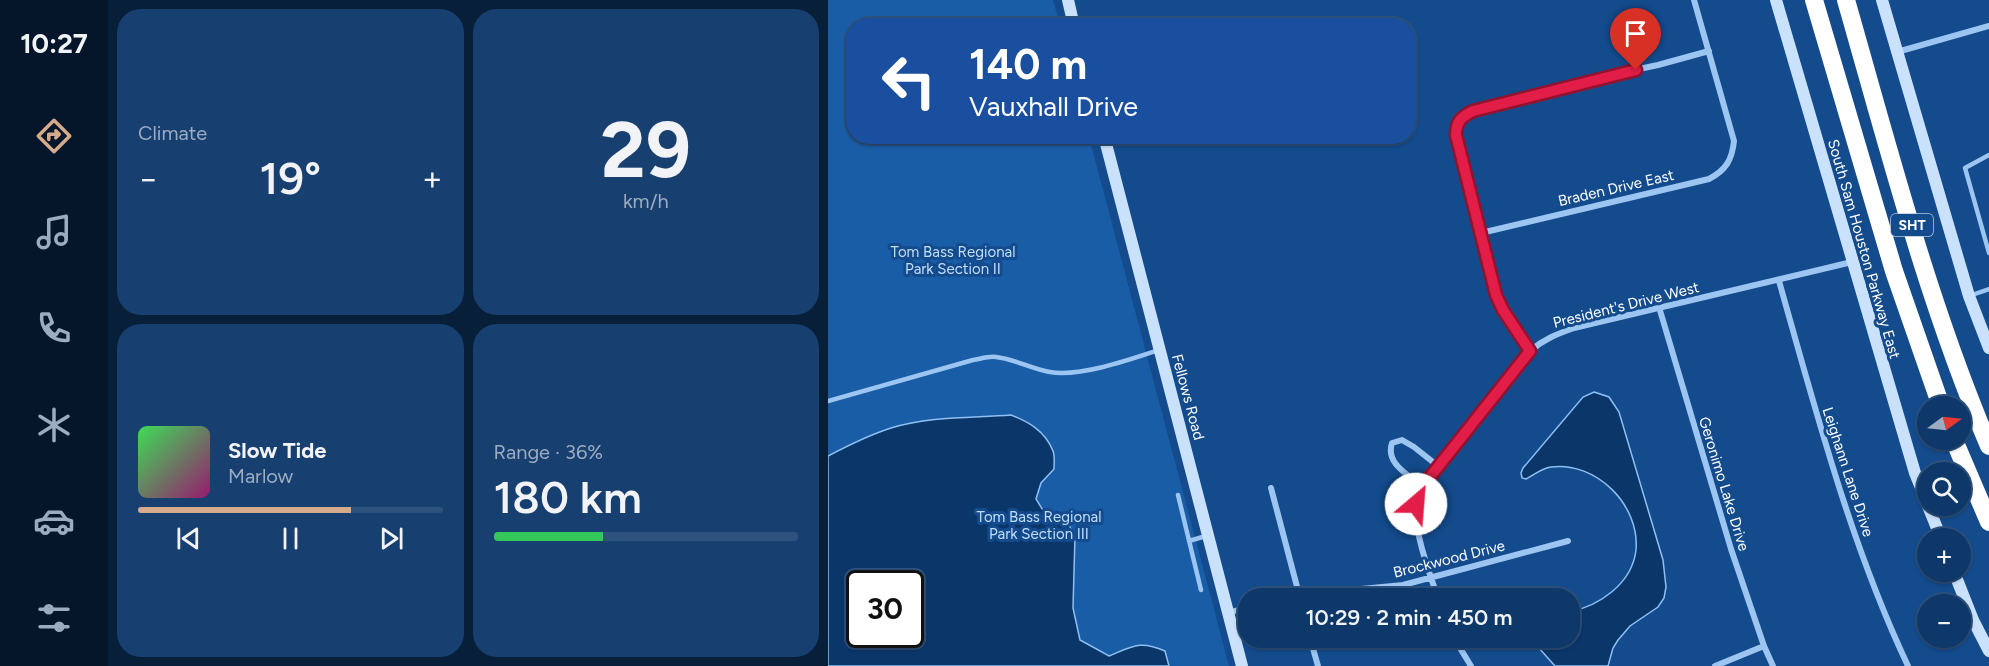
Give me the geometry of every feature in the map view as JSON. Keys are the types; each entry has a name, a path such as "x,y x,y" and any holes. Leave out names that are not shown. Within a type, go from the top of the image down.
{"highway":[{"name":"SHT","path":"1814,0 1894,271 1938,396"},
{"name":"SHT","path":"1846,0 1929,282 1965,387 1989,446"},
{"path":"1958,450 1989,522"}],"main road":[{"path":"1068,0 1072,18"},
{"name":"South Sam Houston Parkway East","path":"1776,0 1917,478"},
{"path":"1882,0 1969,296 1989,348"},
{"name":"Fellows Road","path":"1106,144 1242,666"},
{"path":"1958,582 1973,620 1989,651"}],"street":[{"path":"1530,351 1503,310 1496,295 1456,135 1456,124 1464,115 1473,111 1709,51 1694,0"},
{"path":"1897,52 1989,26"},
{"name":"Braden Drive East","path":"1481,233 1710,179 1721,173 1729,163 1734,141 1709,51"},
{"name":"President's Drive West","path":"1434,588 1416,520 1416,504 1423,487 1438,466 1530,351 1551,336 1574,328 1852,262"},
{"name":"Leighann Lane Drive","path":"1779,281 1820,426 1852,526 1886,620 1908,666"},
{"name":"Geronimo Lake Drive","path":"1659,308 1731,549 1773,666"},
{"path":"1423,487 1391,460 1389,450 1392,443 1402,440 1438,466"},
{"path":"1271,488 1298,588"},
{"name":"Brockwood Drive","path":"1373,588 1403,585 1568,540"},
{"path":"1228,613 1238,610"},
{"path":"1232,627 1238,626"},
{"path":"1715,666 1764,646"},
{"path":"1313,648 1318,666"},
{"path":"1460,648 1471,666"}],"lane":[{"path":"1989,155 1965,168 1989,253"},
{"path":"1969,296 1989,289"},
{"path":"828,401 973,360 994,357 1016,361 1050,372 1069,374 1159,350"},
{"path":"1178,495 1201,590"},
{"path":"1189,541 1208,535"}],"green space":[{"path":"828,0 1053,0 1058,18 846,18 846,144 1091,144 1229,666 828,666"}],"shaded area":[{"path":"1594,392 1609,397 1619,412 1663,560 1666,587 1664,598 1658,607 1630,626 1618,640 1608,666 1555,666 1539,648 1580,648 1580,609 1602,599 1621,583 1633,562 1636,550 1631,517 1623,502 1599,479 1584,471 1568,467 1551,467 1526,479 1522,478 1523,468 1583,397"},
{"path":"1011,415 1030,424 1046,438 1053,451 1054,469 1041,483 1036,499 1044,512 1066,520 1075,536 1073,608 1080,640 1109,656 1137,646 1156,648 1165,651 1169,666 828,666 828,456 891,428 936,419"}],"route":[{"path":"1416,504 1430,477 1530,351 1503,310 1496,295 1456,135 1456,124 1464,115 1473,111 1636,70"}],"park label":[{"name":"Tom Bass Regional Park Section II","path":"953,260"},
{"name":"Tom Bass Regional Park Section III","path":"1039,526"}]}
